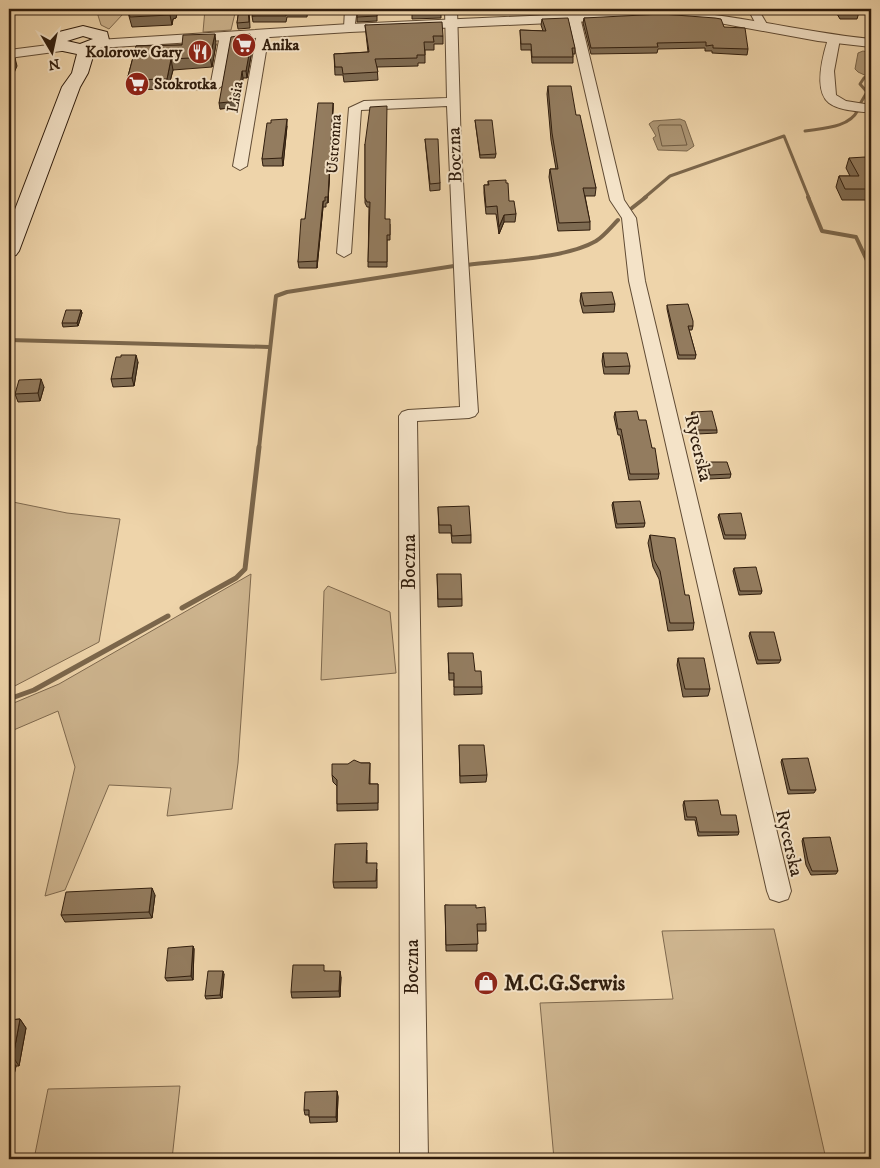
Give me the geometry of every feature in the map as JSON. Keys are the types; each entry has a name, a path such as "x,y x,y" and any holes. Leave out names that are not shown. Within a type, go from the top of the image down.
{"main road":[{"path":"64,45 88,32"},
{"path":"64,45 88,32"},
{"path":"9,251 71,87 80,72 86,52 88,32"},
{"path":"64,45 73,58 71,87"}],"street":[{"path":"350,28 351,9"},
{"path":"753,9 762,26"},
{"name":"Rycerska","path":"577,14 617,200 629,218 638,281 779,891"},
{"path":"88,32 183,37 350,28 452,16 688,14 834,39 871,43"},
{"name":"Boczna","path":"414,1159 408,416 468,412 452,16"},
{"name":"Lisia","path":"240,166 263,33"},
{"path":"193,86 216,86 226,35"},
{"path":"834,39 829,53 828,92 831,99 839,104 871,109"},
{"path":"9,50 64,45"},
{"path":"9,54 64,45"},
{"name":"Ustronna","path":"344,253 354,108 364,105 454,102"}],"shaded area":[{"path":"96,9 123,14 109,29 101,25"},
{"path":"205,9 236,9 231,30 203,32"},
{"path":"13,502 67,513 120,519 99,642 9,689 9,504"},
{"path":"251,574 238,763 232,809 167,816 171,788 109,785 65,890 45,896 75,767 58,711 9,732 9,705 59,684"},
{"path":"328,586 390,612 396,673 321,680 324,591"},
{"path":"774,929 826,1159 554,1159 540,1003 673,999 662,931"},
{"path":"180,1086 172,1159 34,1159 48,1089"}],"water":[{"path":"863,51 871,53 871,78 855,69 858,53"},
{"path":"680,119 685,121 694,146 687,151 658,150 653,138 656,136 649,124 653,121"}],"building":[{"path":"128,9 171,9 170,15 130,17"},
{"path":"239,9 248,9 249,22 237,23"},
{"path":"254,9 307,9 307,11 286,11 286,16 252,16"},
{"path":"358,9 377,9 377,16 357,17"},
{"path":"412,9 440,9 441,10 412,11"},
{"path":"839,9 857,9 859,12 841,12"},
{"path":"662,14 721,19 724,27 745,28 748,49 713,48 713,45 706,46 706,42 657,43 658,47 591,48 584,18"},
{"path":"568,18 575,48 572,48 573,57 532,57 531,44 521,44 520,30 546,31 542,19"},
{"path":"442,22 443,36 433,36 434,42 424,42 425,55 417,55 417,58 375,59 378,72 343,74 342,67 335,67 334,54 369,52 365,25"},
{"path":"215,34 210,57 171,59 167,79 127,80 136,46 182,45 183,35"},
{"path":"250,34 250,49 246,71 242,71 238,101 219,103 231,37"},
{"path":"9,58 15,58 9,72"},
{"path":"548,86 571,86 576,115 580,115 596,188 583,188 590,222 559,223 550,169 558,169 552,133"},
{"path":"318,103 333,103 328,197 325,197 325,201 323,201 317,261 298,262 301,219 305,219"},
{"path":"387,106 385,219 390,219 390,235 387,235 387,262 368,262 370,202 367,202 365,198 365,144 370,107"},
{"path":"287,119 282,158 262,159 267,123 271,123 271,120"},
{"path":"475,120 492,120 496,154 480,155"},
{"path":"425,139 438,139 440,183 430,184"},
{"path":"865,157 871,170 871,189 845,189 839,176 859,176 849,158"},
{"path":"506,180 506,183 508,183 509,201 514,201 516,214 504,215 499,227 497,206 486,207 484,185 489,185 488,181"},
{"path":"612,292 615,304 584,306 581,293"},
{"path":"688,304 693,326 688,326 696,355 679,355 667,305"},
{"path":"66,310 81,310 77,323 62,323"},
{"path":"603,353 627,353 630,366 605,367"},
{"path":"121,355 136,355 132,378 111,379 116,357 121,357"},
{"path":"41,379 38,393 15,394 19,380"},
{"path":"637,411 639,420 646,420 652,448 655,448 659,474 630,474 621,429 618,429 615,412"},
{"path":"712,411 717,430 698,430 692,412"},
{"path":"706,462 727,462 731,474 710,475"},
{"path":"640,501 645,523 617,524 613,502"},
{"path":"469,506 471,535 452,536 451,525 439,525 438,507"},
{"path":"741,513 746,535 725,535 719,514"},
{"path":"650,535 675,538 685,595 689,595 694,623 670,623 660,571 654,560"},
{"path":"756,567 762,591 740,591 734,568"},
{"path":"437,574 461,574 462,599 438,599"},
{"path":"750,632 774,632 781,660 758,660"},
{"path":"448,653 473,653 475,671 481,671 482,687 454,687 454,673 449,673"},
{"path":"678,658 704,658 710,689 685,689"},
{"path":"459,745 484,745 487,775 460,776"},
{"path":"808,758 816,790 790,790 782,759"},
{"path":"354,760 361,763 370,763 369,784 378,784 378,803 337,804 337,780 332,775 332,764 348,764"},
{"path":"718,800 721,815 736,815 739,832 699,832 696,817 687,817 684,801"},
{"path":"830,837 838,871 812,871 803,838"},
{"path":"367,843 366,863 377,863 376,881 333,882 335,844"},
{"path":"152,888 149,912 61,915 66,892"},
{"path":"445,905 476,905 476,908 485,907 486,924 477,924 478,944 446,945"},
{"path":"193,946 191,976 165,978 168,948"},
{"path":"293,965 324,965 324,971 340,971 339,991 291,992"},
{"path":"208,971 223,971 220,995 205,996"},
{"path":"20,1019 13,1057 10,1057 9,1063 9,1020"},
{"path":"337,1091 336,1117 309,1117 309,1110 304,1110 305,1092"}],"waterway":[{"path":"860,104 867,92 860,84 864,78 871,75"},
{"path":"805,131 842,124 854,116 858,110"},
{"path":"644,198 670,176 784,136 809,198"},
{"path":"632,208 646,197"},
{"path":"808,197 822,231 856,237 871,269"},
{"path":"467,265 568,252 596,241 618,220"},
{"path":"259,448 276,296 287,292 454,266"},
{"path":"9,340 269,347"},
{"path":"182,608 236,578 245,569 259,447"},
{"path":"9,699 34,690 168,616"}],"place":[{"name":"Anika","path":"244,45"},
{"name":"Kolorowe Gary","path":"200,52"},
{"name":"Stokrotka","path":"137,84"},
{"name":"M.C.G.Serwis","path":"486,983"}]}
